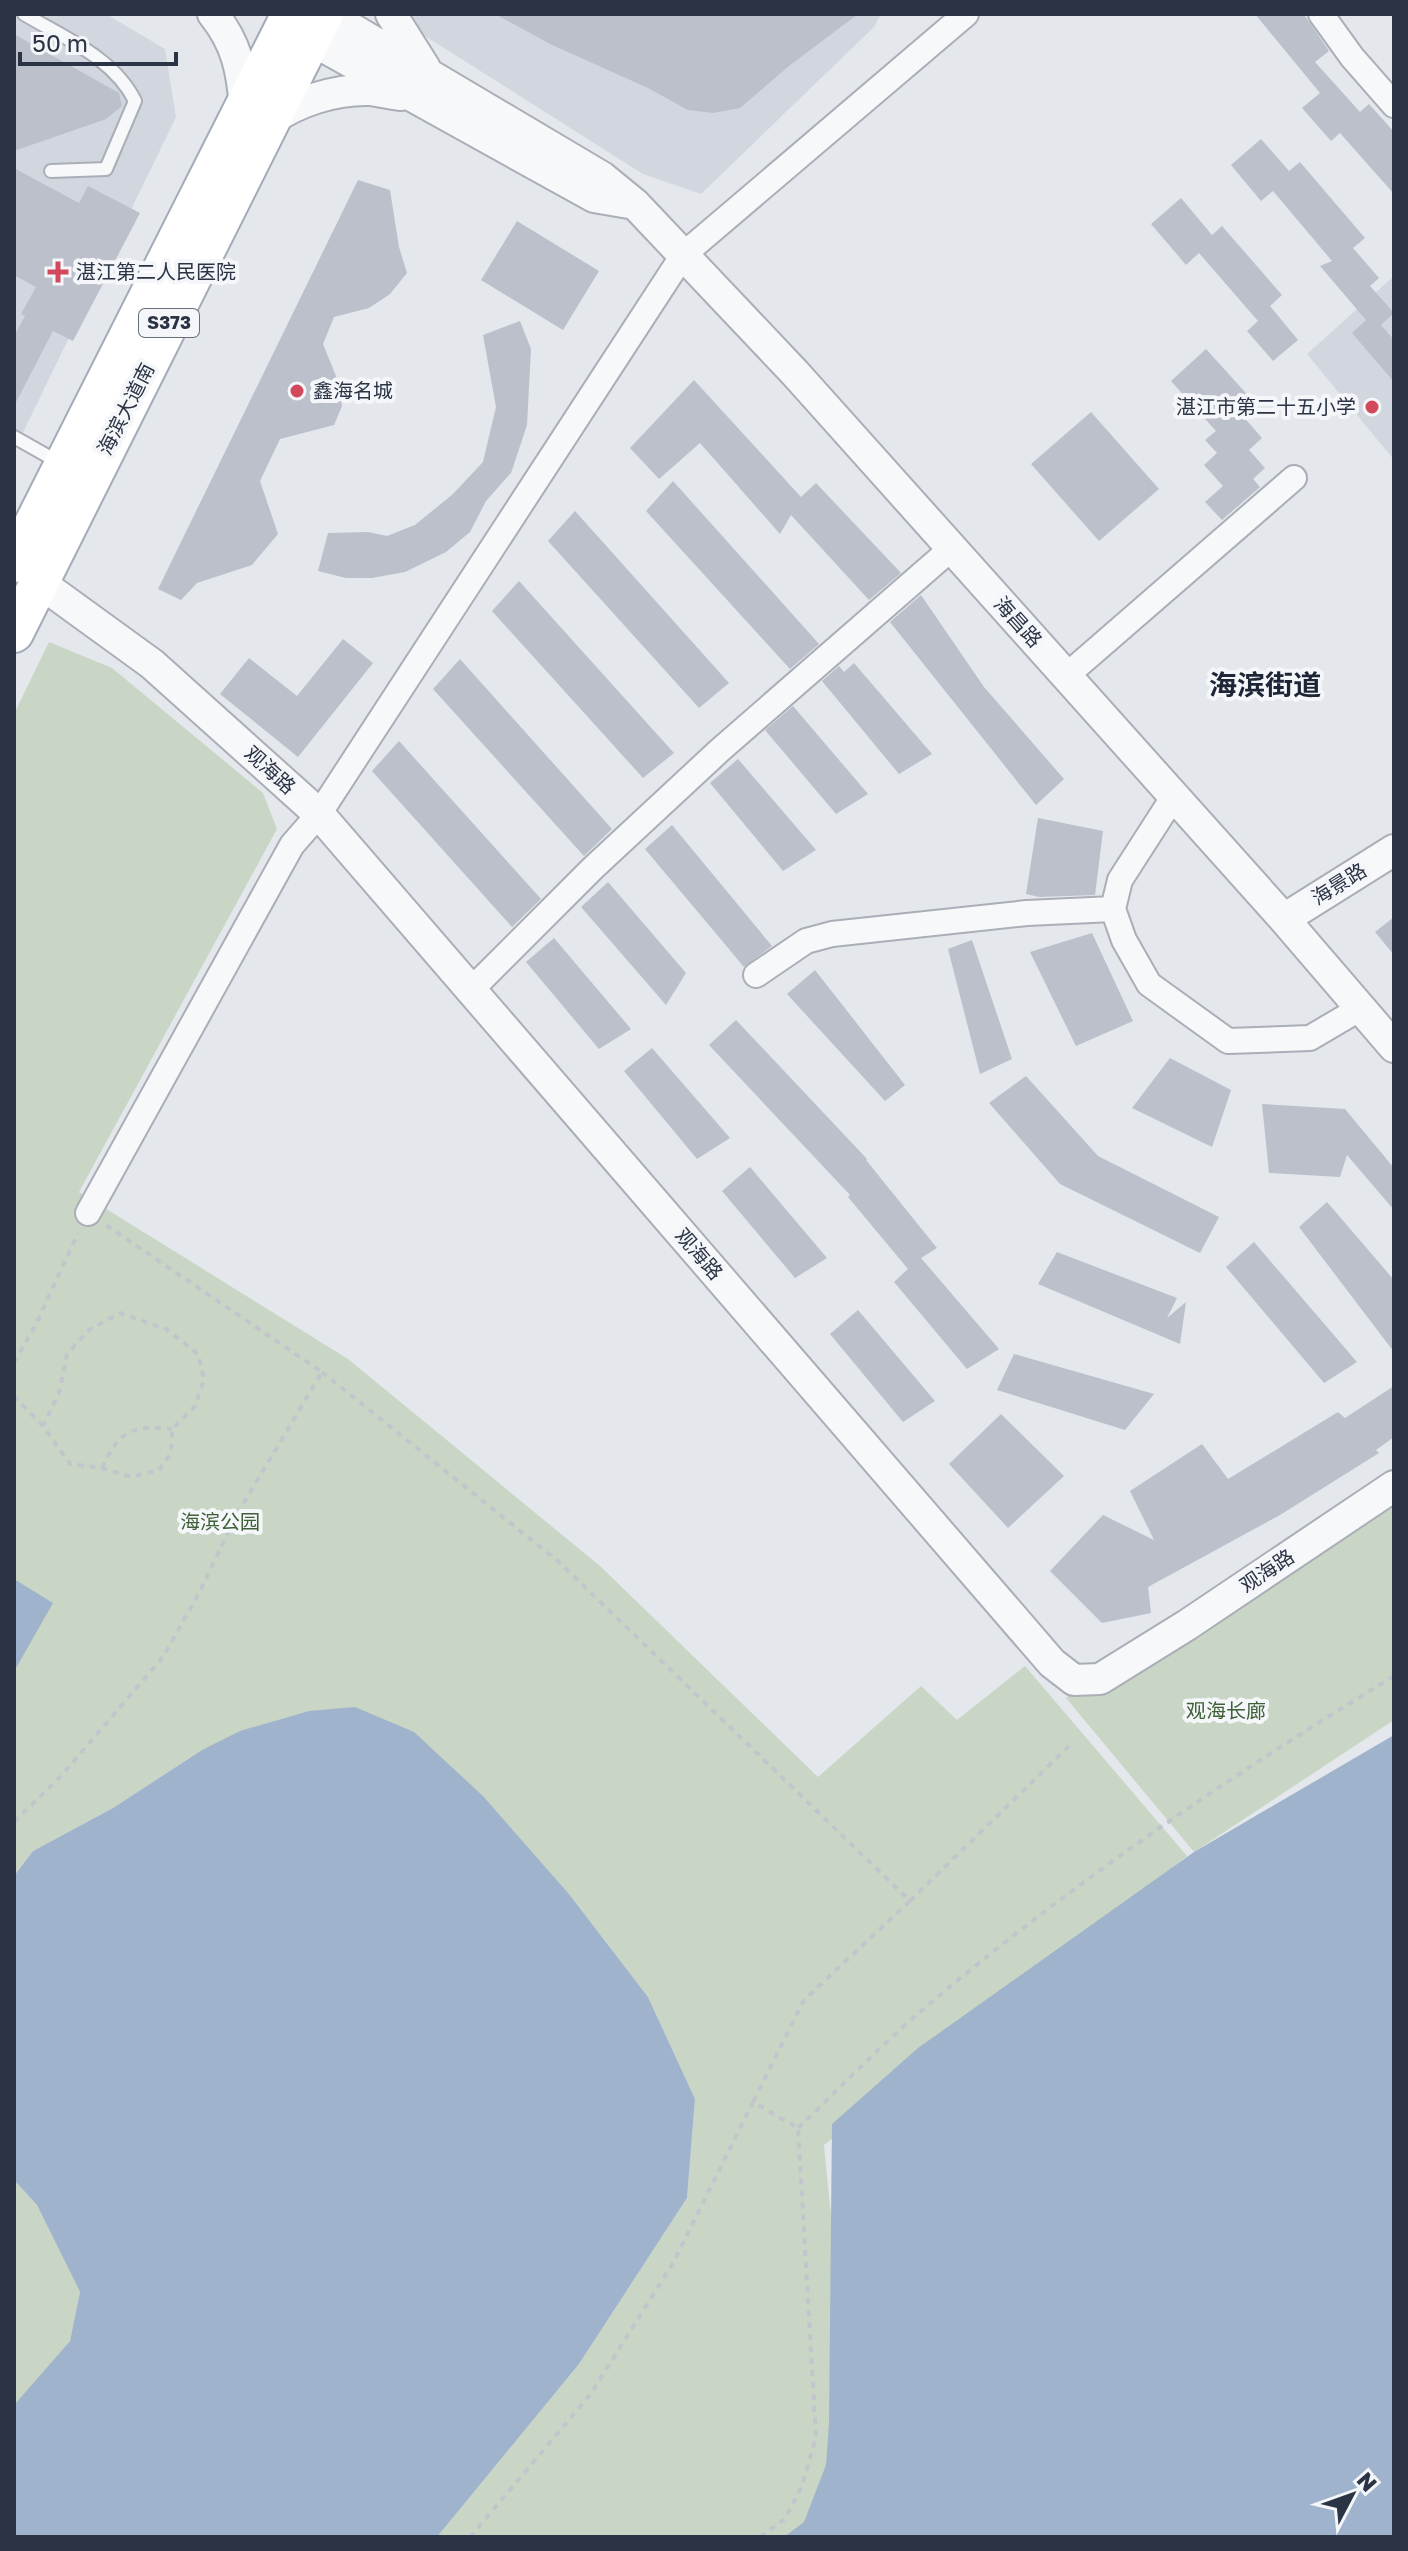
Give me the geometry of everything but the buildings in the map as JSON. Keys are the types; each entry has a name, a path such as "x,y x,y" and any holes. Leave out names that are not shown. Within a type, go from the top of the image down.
{"main road":[{"name":"海滨大道南","path":"27,573 300,25"},
{"name":"海滨大道南","path":"14,633 27,573 64,465 258,114"}],"street":[{"path":"213,14 234,45 243,81 258,114 336,94 423,87 391,14"},
{"path":"88,1213 292,845 319,814 683,255 966,14"},
{"path":"1321,14 1352,57 1394,105"},
{"name":"海昌路","path":"300,25 602,177 635,204 795,373 1284,919 1394,1047"},
{"path":"1066,676 1294,478"},
{"path":"471,990 593,868 708,760 952,548"},
{"name":"观海路","path":"27,573 152,664 319,814 1052,1663 1074,1680 1100,1679 1187,1625 1394,1486"},
{"path":"1174,796 1120,880 1113,909 1124,940 1149,984 1228,1041 1310,1038 1360,1008"},
{"name":"海景路","path":"1284,919 1394,850"},
{"path":"756,975 806,941 832,934 1027,913 1113,909"}],"lane":[{"path":"24,14 106,63 127,84 135,101 106,169 51,171"},
{"path":"14,437 64,465"}],"path":[{"path":"14,1363 36,1324 88,1213 322,1372 559,1562 910,1901"},
{"path":"14,1396 43,1426 70,1464 102,1468 131,1477 159,1470 171,1453 172,1429 195,1406 204,1379 198,1354 166,1329 120,1313 89,1330 67,1354 59,1393 43,1426"},
{"path":"14,1822 70,1765 163,1657 199,1593 236,1516 322,1372"},
{"path":"102,1468 113,1444 132,1430 172,1429"},
{"path":"760,2537 785,2519 802,2486 816,2437 798,2128 926,2007 1068,1894 1204,1796 1394,1676"},
{"path":"470,2537 590,2395 672,2265 804,2000 1072,1743"},
{"path":"753,2102 798,2128"}],"shaded area":[{"name":"湛江第二人民医院","path":"14,14 106,14 165,49 176,117 14,451"},
{"path":"411,14 881,14 874,27 701,194 643,174 414,29"},
{"name":"湛江市第二十五小学","path":"1394,276 1394,460 1307,354"}],"green space":[{"name":"海滨公园","path":"49,642 112,668 263,793 277,829 79,1192 348,1359 600,1566 818,1777 921,1686 957,1720 1025,1666 1187,1856 824,2145 837,2277 843,2458 800,2537 437,2537 579,2364 687,2198 695,2099 648,1997 569,1894 484,1797 202,1750 113,1808 33,1851 14,1876 14,714"},
{"name":"观海长廊","path":"1394,1489 1394,1720 1194,1852 1066,1698 1101,1671"},
{"path":"14,2180 37,2205 80,2292 70,2341 14,2405"}],"water":[{"path":"14,1579 53,1603 16,1668 14,1667"},
{"path":"355,1707 414,1732 484,1797 569,1894 648,1997 695,2099 687,2198 579,2364 437,2537 14,2537 14,2405 70,2341 80,2292 37,2205 14,2180 14,1876 33,1851 113,1808 202,1750 240,1731 309,1711"},
{"path":"1394,1735 1394,2537 784,2537 804,2522 826,2465 832,2124 918,2048 1194,1852"}],"place":[{"name":"湛江第二人民医院","path":"58,272"},
{"name":"鑫海名城","path":"297,391"},
{"name":"湛江市第二十五小学","path":"1372,407"}],"district":[{"name":"海滨街道","path":"1265,685"}]}
